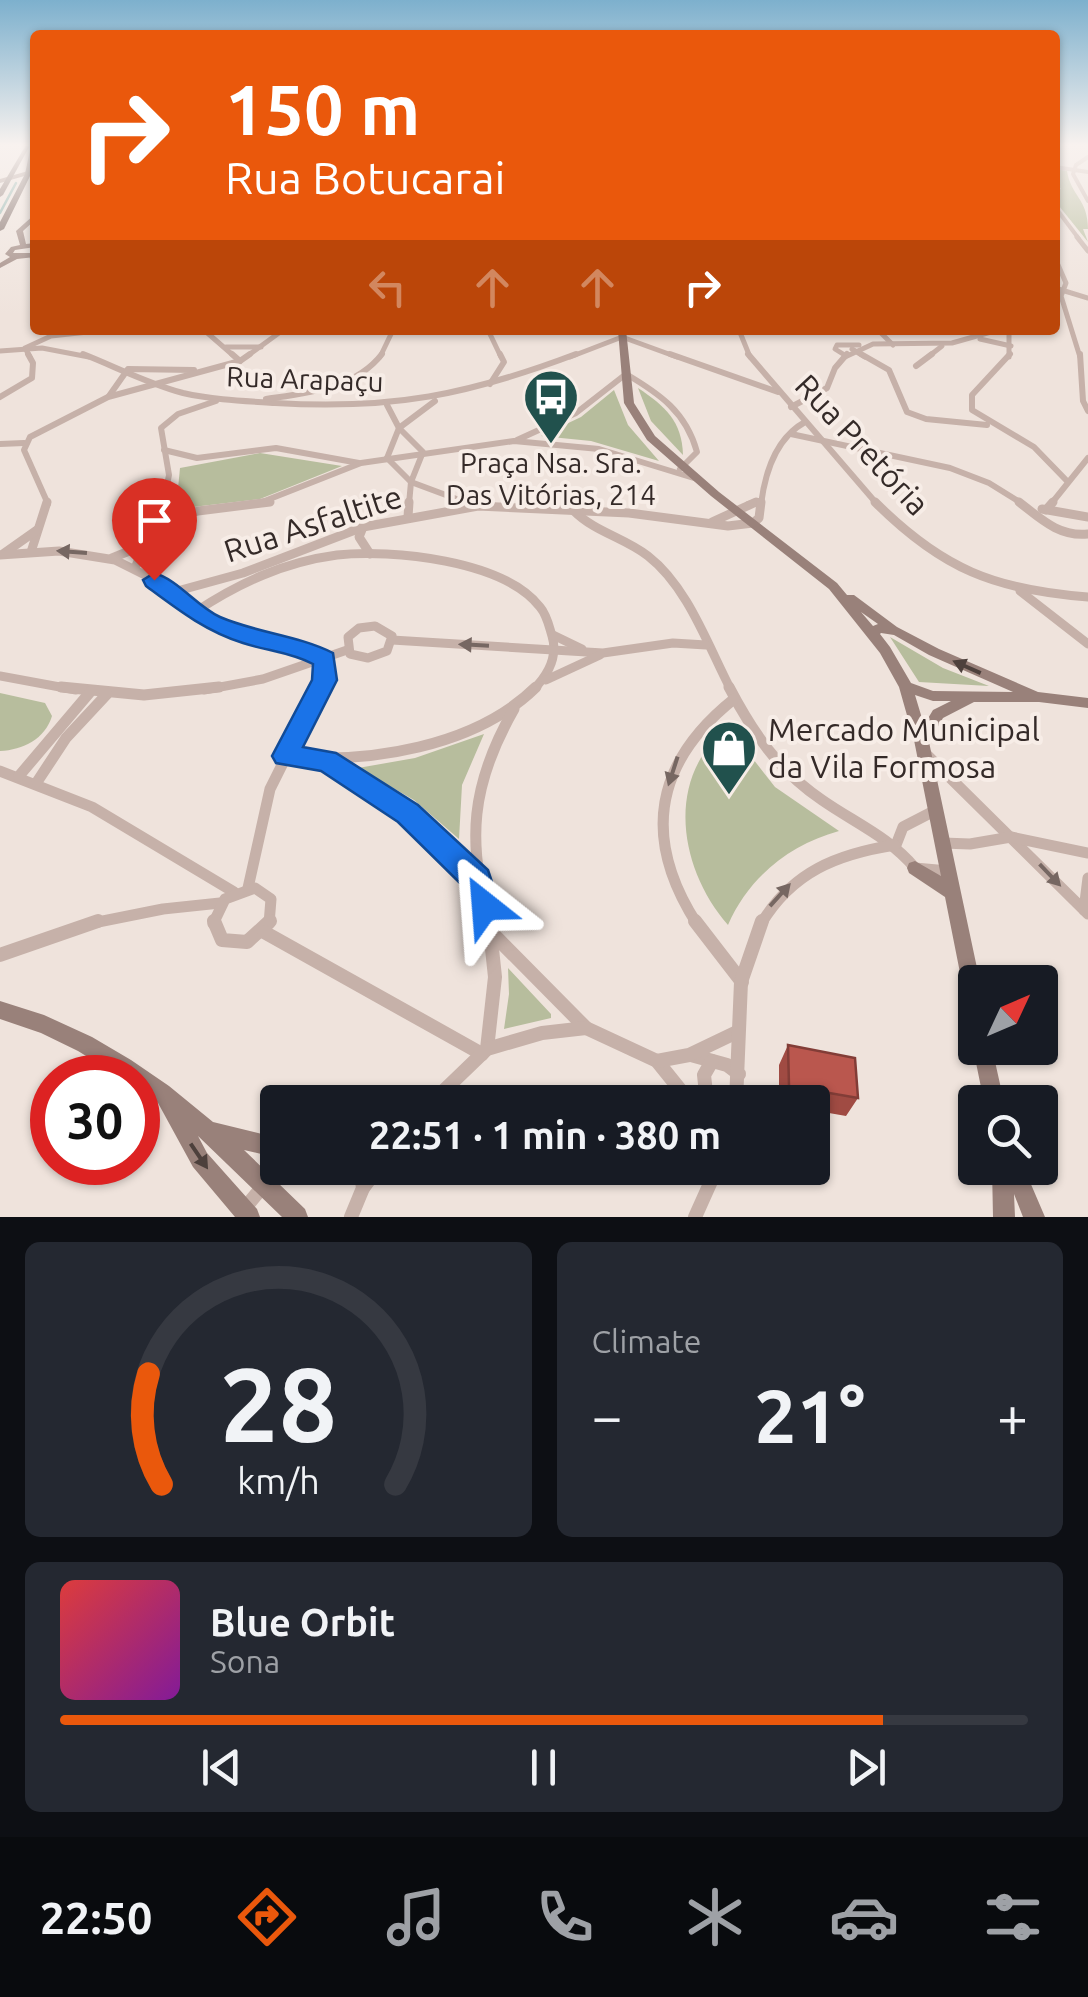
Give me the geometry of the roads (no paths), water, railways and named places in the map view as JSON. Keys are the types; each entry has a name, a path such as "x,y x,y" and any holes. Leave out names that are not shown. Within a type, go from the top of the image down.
{"main road":[{"path":"0,229 16,202"},
{"path":"22,245 18,231 30,220"},
{"path":"15,257 9,252 30,245"},
{"path":"0,266 15,257 30,256"},
{"path":"622,335 629,403 637,419 684,468 833,586 897,631 969,668 1039,697"},
{"path":"833,586 872,633 906,687 923,746 967,965"},
{"path":"872,633 880,628 897,631"},
{"path":"906,687 933,696 1039,697 1088,703"},
{"path":"923,746 938,714 975,697"},
{"path":"915,868 953,893"},
{"path":"0,1010 74,1036 260,1168"},
{"path":"164,1096 200,1160 244,1215"},
{"path":"212,1132 260,1144"},
{"path":"276,1185 297,1217"},
{"path":"1003,1185 1004,1217"},
{"path":"1021,1185 1034,1217"}],"street":[{"path":"1060,214 1088,250"},
{"path":"1060,227 1072,231"},
{"path":"1060,289 1088,298"},
{"path":"1060,296 1084,352 1084,401 1088,411"},
{"path":"0,351 25,348 60,335"},
{"path":"210,335 240,361"},
{"path":"0,444 24,443 39,431 108,397 240,361 277,335"},
{"path":"244,401 341,384 370,368 392,335"},
{"path":"490,335 504,362 490,384"},
{"name":"Rua Arapaçu","path":"25,348 80,353 180,392 219,400 387,405 442,397 490,384 619,335"},
{"path":"624,335 707,370 806,399"},
{"name":"Rua Pretória","path":"740,335 763,374 910,536 948,560 1018,590 1088,598"},
{"path":"883,335 893,345"},
{"path":"791,407 827,388 834,364 855,347 943,344 985,335"},
{"path":"972,410 972,395 1010,356 1010,335"},
{"path":"977,338 1011,346"},
{"path":"916,366 943,344"},
{"path":"224,346 263,347"},
{"path":"855,347 889,370 907,412 992,426"},
{"path":"0,397 32,378 32,363 25,348"},
{"path":"108,397 128,369 212,369"},
{"path":"514,440 576,413 626,374 663,396 686,418 697,452 684,468 653,468"},
{"path":"744,379 763,374"},
{"path":"295,404 316,390"},
{"path":"178,414 180,392"},
{"path":"387,458 399,428 442,397"},
{"path":"135,568 158,522 169,468 158,434 178,414 219,400"},
{"path":"387,405 399,428 423,452"},
{"path":"950,422 972,410"},
{"path":"972,410 992,426 1034,447 1067,480"},
{"path":"753,523 758,518 758,501 770,458 796,425 805,422"},
{"path":"791,434 819,438 848,450 946,466 981,479 1025,504 1055,530 1074,536 1088,534"},
{"path":"158,522 198,511 267,503 361,464 387,458 514,440 580,445 697,479"},
{"path":"24,443 28,463 48,505 31,552"},
{"path":"169,468 197,458 264,448 361,464"},
{"path":"164,450 197,458"},
{"path":"836,457 848,450"},
{"path":"408,517 411,482 423,452"},
{"path":"387,458 411,482 478,506"},
{"path":"1046,510 1088,458"},
{"path":"711,522 727,516 734,508 758,501"},
{"path":"1025,504 1088,518"},
{"name":"Rua Asfaltite","path":"170,593 243,572 363,526 478,506 728,526 753,523"},
{"path":"574,511 584,521 643,552 662,568 734,699 781,768 820,799 896,845 915,868 948,871"},
{"path":"363,526 359,537 370,554"},
{"path":"0,557 37,530"},
{"path":"112,558 144,545"},
{"path":"310,547 314,558"},
{"path":"0,557 72,551 112,558 135,568 195,612 234,632 300,646 325,660"},
{"name":"Rua Asfaltite","path":"195,612 226,588 314,558 426,556 500,580 534,600 546,614 553,635"},
{"path":"1018,590 1088,644"},
{"path":"347,650 348,637 367,626 382,628 392,640 603,653 673,642 706,644"},
{"path":"673,642 698,628"},
{"path":"544,681 556,650 553,635"},
{"path":"553,635 589,652"},
{"path":"347,650 361,658 375,657 387,651 392,640"},
{"path":"0,676 107,694 192,690 268,679 347,650"},
{"path":"485,1051 496,999 492,933 477,880 475,808 479,783 495,739 514,708 544,681 603,653"},
{"path":"0,955 40,937 129,912 220,903 241,890 270,789 325,680 325,660"},
{"path":"19,776 92,691"},
{"path":"36,782 66,738 107,694"},
{"path":"734,699 696,729 672,765 662,831 667,862 684,902 742,982"},
{"path":"286,756 327,760 436,740 514,708"},
{"path":"923,746 1086,912"},
{"path":"327,760 408,813 477,880"},
{"path":"0,771 99,810 241,890 262,890 274,904 272,918 264,932 238,944 222,940 212,920 220,903"},
{"path":"896,845 903,827 936,810"},
{"path":"865,847 866,825"},
{"path":"943,843 970,844 1011,837 1088,853"},
{"path":"738,1085 742,982 754,933 782,891 815,866 865,847 896,845"},
{"path":"1086,912 1088,878"},
{"path":"264,932 485,1051"},
{"path":"492,933 586,1028 658,1061 677,1085"},
{"path":"450,1085 485,1051 542,1033 586,1028"},
{"path":"658,1061 690,1054 737,1032"},
{"path":"690,1054 739,1074"},
{"path":"705,1085 704,1075 712,1061"},
{"path":"244,1215 264,1185"},
{"path":"351,1217 365,1185"},
{"path":"694,1217 710,1185"}],"waterway":[{"path":"0,213 6,202"}],"place":[{"name":"Praça Nsa. Sra. Das Vitórias, 214","path":"551,446"},
{"name":"Mercado Municipal da Vila Formosa","path":"729,797"}]}
